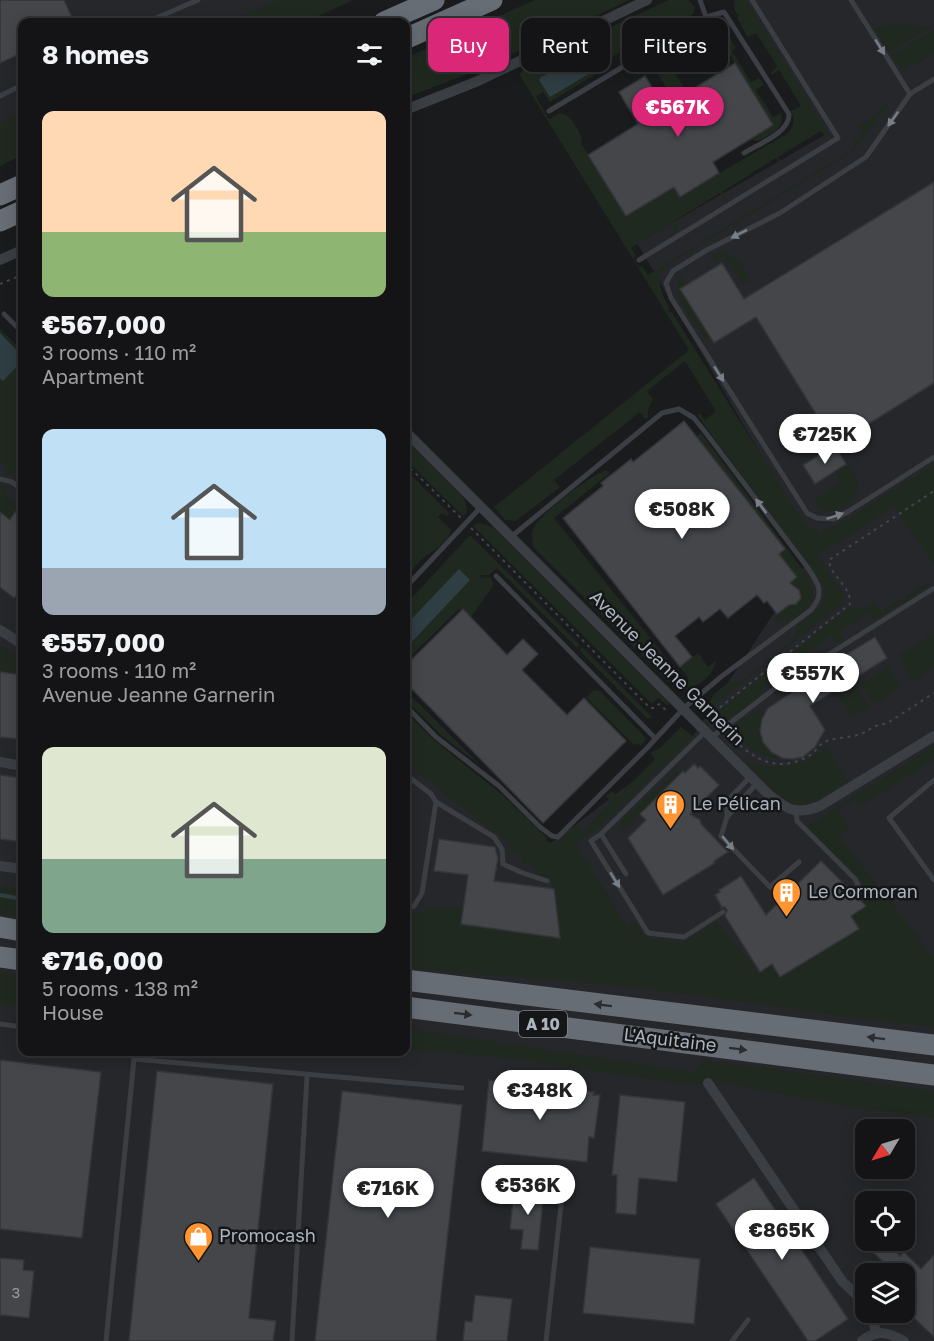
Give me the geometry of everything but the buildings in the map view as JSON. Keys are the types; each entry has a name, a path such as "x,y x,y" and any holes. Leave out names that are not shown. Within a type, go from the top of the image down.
{"highway":[{"path":"393,18 434,0"},
{"path":"410,37 492,0"},
{"path":"0,195 18,187"},
{"path":"0,221 18,213"},
{"path":"0,927 18,930"},
{"path":"0,957 18,959"},
{"name":"L'Aquitaine","path":"410,981 934,1045"},
{"name":"L'Aquitaine","path":"410,1008 934,1075"}],"street":[{"path":"410,108 478,81 647,0"},
{"path":"0,260 18,252"},
{"name":"Avenue Jeanne Garnerin","path":"410,435 754,780 780,804 796,811"},
{"path":"0,630 18,641"},
{"path":"796,811 805,811 820,806 934,736"},
{"path":"0,762 18,765"},
{"path":"0,866 18,868"},
{"path":"708,1083 842,1281 855,1294"},
{"path":"874,1323 876,1332"},
{"path":"862,1341 876,1332 889,1333 904,1341"}],"lane":[{"path":"156,18 198,0"},
{"path":"700,0 706,17"},
{"path":"639,260 838,138 752,0"},
{"path":"851,0 910,94"},
{"path":"549,111 706,17 724,12 789,114 789,121 783,130 744,153"},
{"path":"934,79 910,94 866,157 780,213 707,250 673,271 666,283 671,298 807,513 817,518 834,519 934,456"},
{"path":"0,96 18,87"},
{"path":"4,314 18,328"},
{"path":"410,710 436,737 499,786 540,827 552,836 558,837 684,708 722,676 798,621 811,610 820,597 815,579 694,418 679,409 662,413 512,536"},
{"path":"0,479 12,482 18,487"},
{"path":"410,583 483,506"},
{"path":"496,576 655,738"},
{"path":"723,912 684,937 648,933 591,841 709,734 723,728 774,689 934,588"},
{"path":"410,778 432,794 436,802 494,837 502,849 503,864 547,881"},
{"path":"754,780 727,801 727,817 721,836 770,887 799,862"},
{"path":"727,817 754,780"},
{"path":"934,780 889,818 934,880"},
{"path":"410,907 414,906 422,893 436,802"},
{"path":"796,811 797,821 855,879 861,891"},
{"path":"601,834 626,874"},
{"path":"0,1024 18,1026"},
{"path":"106,1341 134,1059 462,1088"},
{"path":"292,1341 307,1076"},
{"path":"546,1341 563,1187"},
{"path":"732,1341 748,1320"}],"path":[{"path":"0,284 18,276"},
{"path":"410,468 650,708 659,704 666,710"},
{"path":"723,728 753,757 784,764 807,757 824,742 860,734 878,724 886,724 934,693"}],"shaded area":[{"path":"0,0 328,0 289,18 18,18 18,144 0,152"},
{"path":"278,0 353,0 315,18 237,18"},
{"path":"535,0 630,0 591,18 521,18 521,50 509,55 509,18 495,18"},
{"path":"669,0 688,0 695,7 693,14 687,18 630,18"},
{"path":"734,0 746,0 830,136 826,138 821,131 778,157 782,166 776,158 722,192 727,200 720,193 674,221 679,229 675,232 670,224 631,248 636,256 633,258 648,275 698,244 699,246 670,264 660,276 663,296 670,309 668,310 671,311 798,514 809,527 819,530 819,534 822,534 822,530 836,526 934,465 934,564 894,507 818,556 844,595 844,602 712,707 709,702 715,693 730,681 742,681 795,638 797,626 823,605 826,589 697,415 700,413 705,420 716,411 685,361 647,391 653,400 646,419 640,412 554,480 560,487 516,521 505,520 494,507 689,350 519,74 522,72 599,72 550,102 543,92 536,97 549,119 560,113 568,116 573,122 582,137 581,143 626,216 674,187 680,196 787,134 791,129 793,118 791,111 801,106 779,70 770,74 777,66 756,33 748,37 737,18 739,16 735,10"},
{"path":"741,0 934,0 934,1341 0,1341 0,451 18,465 18,1056 410,1056 410,751 546,847 693,736 816,549 637,243 828,133"},
{"path":"622,22 622,51 610,61 610,28"},
{"path":"893,24 932,27 889,52 874,28"},
{"path":"934,30 934,53 917,64 907,65 906,69 898,65 891,55"},
{"path":"728,34 736,48 732,51 751,82 759,78 764,85 756,90 773,117 781,113 781,123 771,134 757,141 751,139 773,125 728,52"},
{"path":"428,48 428,72 472,72 410,96 410,56"},
{"path":"552,72 592,72 550,97 539,80"},
{"path":"658,72 674,72 686,91 673,99"},
{"path":"886,104 888,105 853,151 704,243 703,241 855,148 853,141 863,135 858,127 871,119"},
{"path":"18,116 18,157 0,166 0,123"},
{"path":"718,252 734,257 751,279 742,284 725,256 716,261 711,254"},
{"path":"681,275 687,285 681,290 710,337 706,340 680,300 678,283"},
{"path":"0,329 18,347 18,474 15,477 5,474 6,465 0,464"},
{"path":"0,333 18,352 18,365 3,381 0,378"},
{"path":"701,433 809,578 813,592 812,602 805,611 790,620 781,623 775,619 779,616 775,595 797,577 779,554 785,548 696,437"},
{"path":"410,443 460,493 466,503 467,512 463,516 410,464"},
{"path":"849,464 859,484 856,496 839,509 824,511 819,509 816,504 817,498 841,482 836,472"},
{"path":"607,470 610,473 554,518 682,678 673,686 533,546 533,529 537,522 579,486"},
{"path":"410,474 449,513 447,516 442,513 438,517 451,530 449,535 443,543 421,560 410,572"},
{"path":"0,485 10,488 5,495 18,506 18,515 15,512 12,517 18,522 18,526 0,512"},
{"path":"478,523 494,527 663,696 669,703 668,706 658,698 652,704 473,526"},
{"path":"470,535 580,645 577,648 497,568 489,575 480,575 481,578 490,577 493,586 471,617 459,609 410,657 410,600"},
{"path":"459,569 470,580 410,644 410,621"},
{"path":"927,583 929,586 874,620 869,612 839,632 843,639 837,643 832,635 799,657 803,666 794,671 787,671 765,685 757,702 719,725 714,726 705,721 846,610 853,607 865,609 875,603 881,611"},
{"path":"934,633 934,668 912,682 900,655"},
{"path":"0,645 18,656 18,674 0,672"},
{"path":"582,647 653,718 647,718 579,650"},
{"path":"698,653 708,667 716,661 715,666 698,685 682,690 687,685 688,677 680,667"},
{"path":"889,667 901,687 874,704 861,684"},
{"path":"856,687 869,707 852,717 840,697"},
{"path":"594,690 600,691 644,736 646,739 641,746 637,743 634,745 586,697"},
{"path":"410,695 481,766 442,736 410,704"},
{"path":"760,709 765,712 761,735 767,747 786,759 769,757 754,751 728,729"},
{"path":"410,716 435,741 504,796 547,838 546,841 556,843 577,824 584,830 611,802 606,796 612,791 618,796 655,759 650,753 660,748 681,727 693,736 602,825 576,844 627,926 635,921 645,938 682,943 718,921 726,934 759,972 772,964 781,978 859,930 851,916 873,894 807,826 934,746 934,760 860,806 855,799 838,810 849,827 839,836 934,958 934,1027 614,985 410,968 412,914 434,907 463,910 462,924 560,937 554,889 550,878 534,874 535,866 521,863 522,855 510,852 510,843 444,794 444,791 410,767"},
{"path":"827,747 848,782 830,793 804,803 794,803 784,799 749,765 752,763 772,767 801,763"},
{"path":"680,769 683,771 623,831 620,827 621,821"},
{"path":"0,886 18,888 18,916 0,914"},
{"path":"0,972 18,974 18,1007 0,1005"},
{"path":"410,1029 695,1072 704,1060 934,1091 934,1118 851,1107 715,1081 695,1085 507,1058 410,1049"}],"waterway":[{"path":"0,895 18,898"}],"place":[{"name":"Le Pélican","path":"671,830"},
{"name":"Le Cormoran","path":"787,918"},
{"name":"Promocash","path":"198,1262"}]}
